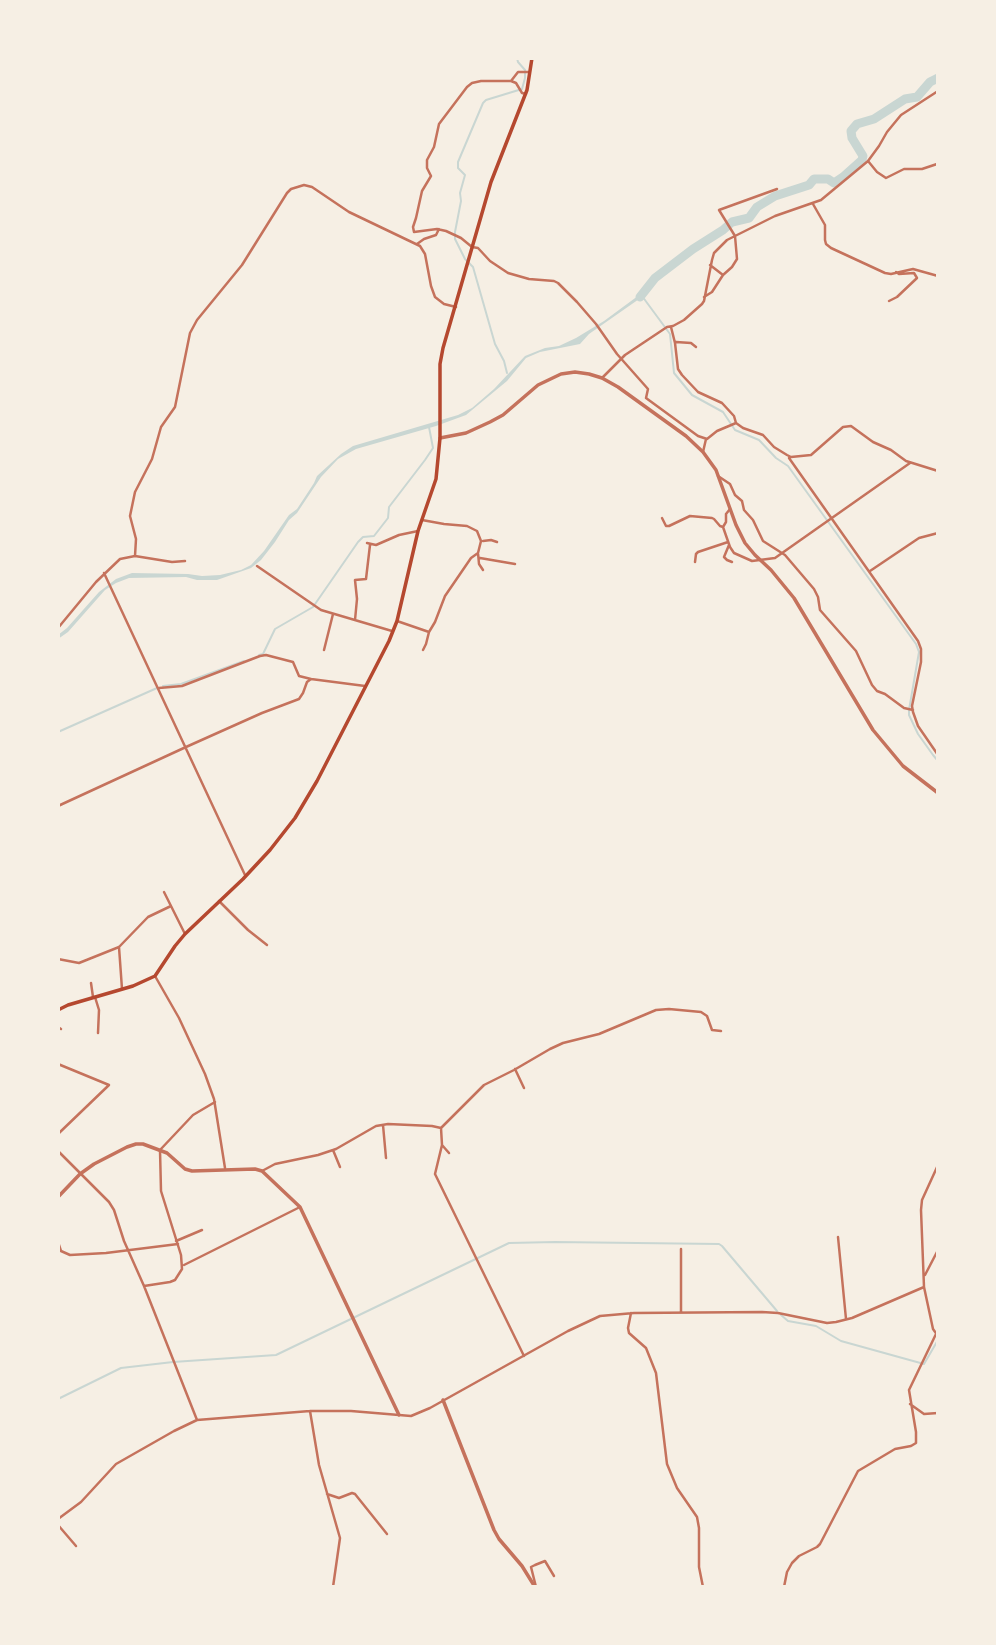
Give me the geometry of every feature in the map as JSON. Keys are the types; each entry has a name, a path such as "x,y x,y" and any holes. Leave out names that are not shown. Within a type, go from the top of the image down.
{"main road":[{"path":"58,1010 155,976 174,946 270,850 295,818 317,781 393,631 418,530 436,479 440,438 440,364 443,348 494,174 526,94 532,58"}],"street":[{"path":"511,81 518,72 531,71"},
{"path":"526,94 511,81 472,83 440,121 434,147 427,160 431,177 422,191 413,229 415,232 446,230 478,248 489,261 508,273 558,283 596,324 620,359 648,389 646,398 698,436 710,438 717,431 733,425 763,435 774,447 790,457 811,455 839,430 851,426 906,461 938,471"},
{"path":"602,378 620,359 684,320 702,304 710,265 719,246 775,215 821,200 868,161 901,115 937,91"},
{"path":"868,161 886,178 904,169 922,169 937,164"},
{"path":"135,556 136,539 130,516 135,492 152,459 161,427 175,407 190,333 197,320 255,247 286,193 295,187 312,187 349,212 417,244 425,254 435,296 443,304 456,307"},
{"path":"704,298 712,292 737,259 735,236 719,210 777,189"},
{"path":"813,204 825,225 825,240 831,248 885,273 913,269 938,276"},
{"path":"417,244 436,235 439,229"},
{"path":"710,265 723,275"},
{"path":"890,302 917,278 914,273 896,272"},
{"path":"667,328 675,342 678,369 682,375 698,392 722,403 734,416 733,425"},
{"path":"675,342 691,343 696,347"},
{"path":"440,438 466,433 490,422 503,415 538,384 561,374 589,374 618,387 686,436 712,463 745,543 794,597 873,730 903,766 938,793"},
{"path":"703,452 706,439"},
{"path":"787,455 828,520 870,571 920,644 921,662 910,710"},
{"path":"662,518 666,526 669,526 690,516 712,517 723,527 734,554 752,561 775,558 911,462"},
{"path":"718,476 730,484 763,541 781,553 814,589 820,610 856,651 872,685 877,691 910,710 938,755"},
{"path":"723,527 730,509"},
{"path":"422,520 467,526 477,531 481,541 478,555 483,570"},
{"path":"355,620 355,580 366,579 369,544 381,543 418,530"},
{"path":"870,571 919,538 938,533"},
{"path":"481,541 497,542"},
{"path":"729,543 724,557 732,562"},
{"path":"695,562 698,552 729,543"},
{"path":"423,650 445,596 471,558 478,555 515,564"},
{"path":"58,628 104,573 120,559 135,556 172,562 185,561"},
{"path":"257,566 321,610 393,631"},
{"path":"104,573 246,876"},
{"path":"324,650 333,614"},
{"path":"397,621 429,632"},
{"path":"159,688 182,686 266,655 293,662 299,676 365,686"},
{"path":"58,806 262,713 299,699 311,679"},
{"path":"164,892 185,934"},
{"path":"219,901 267,945"},
{"path":"58,959 79,962 119,947 148,917 171,906"},
{"path":"119,947 122,989"},
{"path":"155,976 179,1018 205,1074 215,1102 225,1170"},
{"path":"91,983 99,1010 98,1033"},
{"path":"524,1356 435,1174 442,1145 441,1128 484,1085 563,1043 600,1034 656,1010 701,1012 707,1016 712,1030 721,1031"},
{"path":"58,1064 109,1084 58,1134"},
{"path":"515,1069 524,1088"},
{"path":"144,1286 170,1282 179,1275 182,1265 160,1191 160,1150 192,1115 215,1102"},
{"path":"262,1171 275,1164 333,1150 367,1130 383,1125 441,1128"},
{"path":"383,1125 386,1158"},
{"path":"58,1197 94,1164 131,1145 143,1144 160,1150 172,1156 185,1170 262,1171 300,1207 399,1415"},
{"path":"442,1145 449,1153"},
{"path":"333,1150 340,1167"},
{"path":"58,1152 114,1210 197,1420"},
{"path":"783,1587 786,1572 792,1563 820,1544 858,1471 895,1449 916,1443 909,1390 937,1335 931,1320 923,1278 922,1200 938,1165"},
{"path":"182,1265 300,1207"},
{"path":"58,1242 61,1251 70,1255 177,1243 202,1230"},
{"path":"838,1237 846,1320"},
{"path":"681,1249 681,1312"},
{"path":"923,1278 938,1250"},
{"path":"58,1519 81,1502 116,1464 197,1420 349,1410 416,1415 593,1318 607,1314 762,1312 827,1323 846,1320 924,1287"},
{"path":"631,1313 629,1333 646,1348 656,1373 667,1464 677,1488 697,1517 699,1567 703,1587"},
{"path":"443,1400 494,1530 536,1587"},
{"path":"910,1404 924,1414 938,1413"},
{"path":"310,1411 317,1453 340,1538 333,1587"},
{"path":"327,1494 339,1497 355,1494 387,1534"},
{"path":"58,1525 75,1546"},
{"path":"536,1587 531,1567 545,1561 554,1576"}],"shaded area":[{"path":"646,290 642,297 589,334 580,344 540,352 526,358 507,381 466,415 356,449 338,459 321,477 261,560 251,568 217,580 186,577 129,578 105,590 68,632 58,639 58,635 99,592 116,579 132,573 220,575 251,565 289,515 297,509 317,476 341,454 353,446 458,415 472,408 525,356 576,338"}],"waterway":[{"path":"507,373 495,344 473,267 465,259 455,239 455,232 465,175 458,168 458,162 483,103 522,89 525,70 517,58"},
{"path":"640,297 655,278 693,249 732,222 749,218 757,207 775,196 809,185 814,179 828,179 834,183 843,177 862,160 863,156 852,138 851,131 857,124 874,119 905,99 917,97 930,82 938,78"},
{"path":"642,296 670,334 674,373 692,395 723,412 735,430 759,440 788,466 916,644 919,652 909,715 918,734 938,761"},
{"path":"259,655 263,654 275,629 313,607 358,542 363,537 374,536 388,518 389,507 433,448 429,427"},
{"path":"163,686 181,684 244,661"},
{"path":"58,732 157,688"},
{"path":"58,1399 121,1368 276,1355 509,1243 719,1244 777,1311"},
{"path":"781,1315 788,1321 816,1326 841,1341 924,1364 938,1340"}]}
